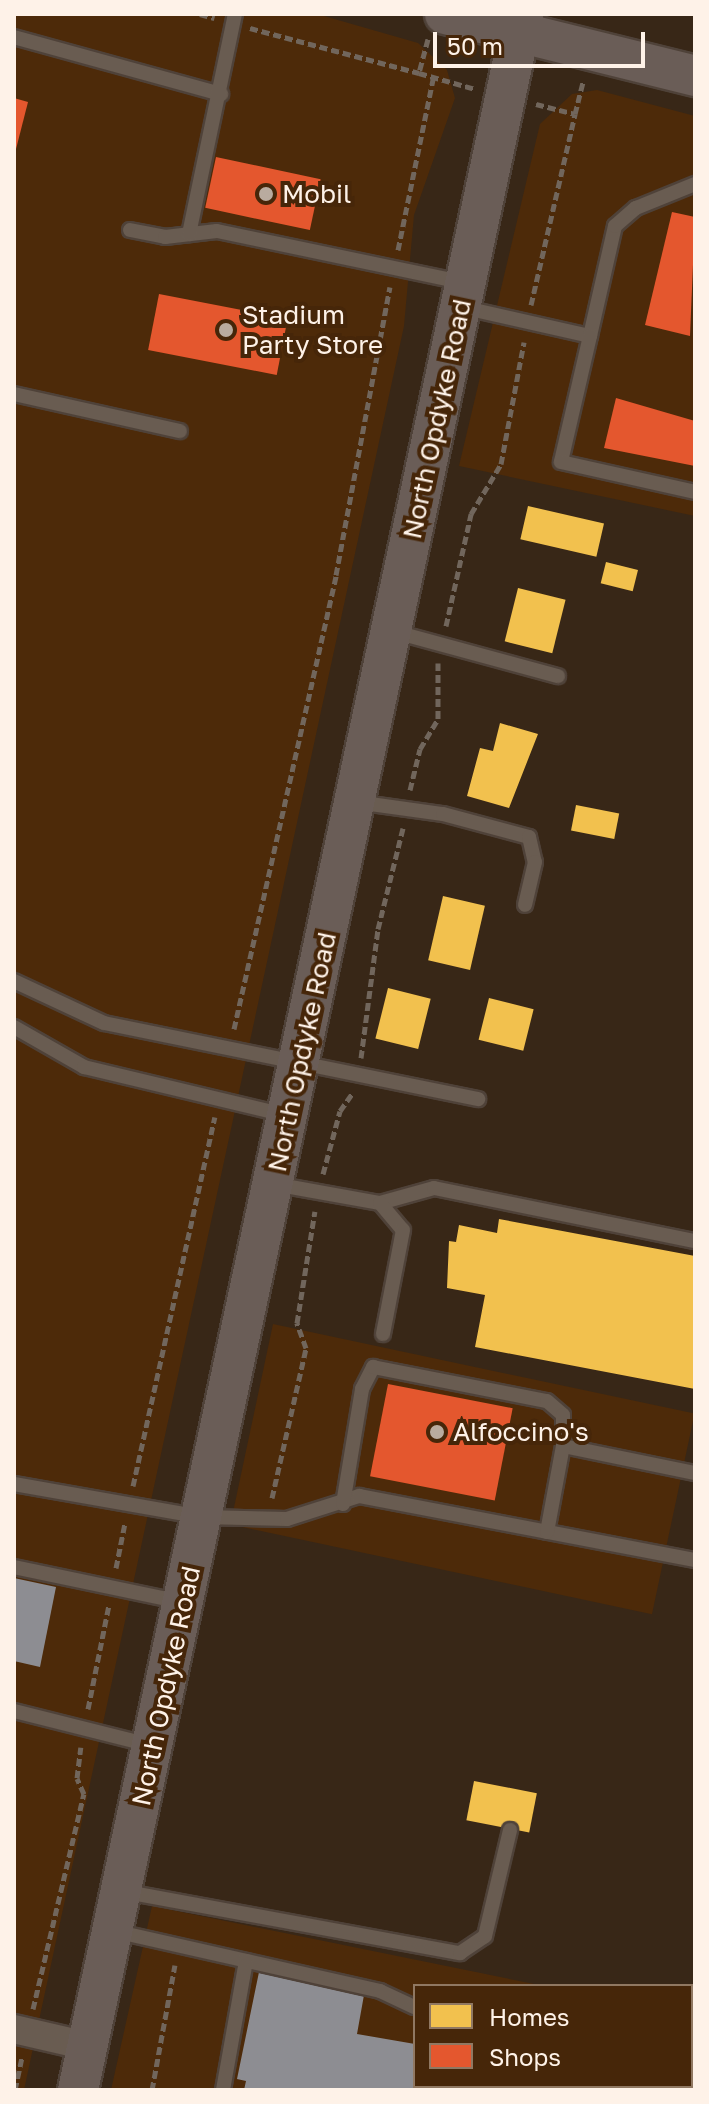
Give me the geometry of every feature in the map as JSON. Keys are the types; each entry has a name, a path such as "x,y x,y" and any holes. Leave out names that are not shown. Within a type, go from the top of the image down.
{"main road":[{"path":"445,14 521,23 695,76"},
{"name":"North Opdyke Road","path":"78,2090 521,23"}],"street":[{"path":"14,2029 87,2046"}],"lane":[{"path":"189,234 221,94 234,19"},
{"path":"14,37 221,94"},
{"path":"695,184 636,208 615,226 561,462 695,492"},
{"path":"130,230 189,234 217,231 464,295 590,336"},
{"path":"14,394 180,431"},
{"path":"392,631 558,676"},
{"path":"355,802 443,814 529,837 535,862 525,905"},
{"path":"14,981 104,1023 217,1048 301,1058 478,1099"},
{"path":"14,1027 84,1067 288,1115"},
{"path":"274,1184 380,1203 434,1188 695,1241"},
{"path":"380,1203 403,1230 383,1334"},
{"path":"343,1504 362,1389 373,1367 547,1401 563,1415 563,1446 547,1532"},
{"path":"563,1446 695,1473"},
{"path":"14,1484 202,1517 287,1519 343,1504 359,1496 695,1560"},
{"path":"14,1567 184,1603"},
{"path":"14,1711 153,1746"},
{"path":"121,1891 460,1953 485,1936 510,1830"},
{"path":"113,1931 380,1991 413,2006"},
{"path":"223,2090 246,1961"}],"path":[{"path":"200,14 234,19 419,73"},
{"path":"152,2090 179,1946"}],"shaded area":[{"path":"14,14 317,14 418,43 447,70 455,98 414,215 404,326 24,2090 14,2090"},
{"path":"597,90 695,116 695,516 459,466 540,124 572,94"},
{"path":"273,1324 695,1414 652,1614 230,1525"},
{"path":"152,1906 534,1984 413,1984 413,2088 693,2088 693,2053 695,2090 111,2090"}],"building: Homes":[{"path":"528,506 604,524 596,557 520,539"},
{"path":"606,562 638,570 633,591 601,583"},
{"path":"518,588 566,600 552,653 505,641"},
{"path":"500,723 538,734 509,808 467,796 480,748 493,751"},
{"path":"576,805 619,813 614,839 571,831"},
{"path":"443,896 485,906 470,970 428,960"},
{"path":"388,988 431,999 418,1049 375,1038"},
{"path":"489,998 534,1009 523,1051 479,1040"},
{"path":"499,1219 695,1256 695,1389 475,1347 485,1295 447,1288 449,1241 456,1242 459,1225 497,1233"},
{"path":"474,1781 537,1793 529,1832 466,1820"}],"building: Shops":[{"path":"14,98 28,102 15,153 14,152"},
{"path":"216,157 321,179 310,230 205,208"},
{"path":"672,212 695,217 690,336 645,325"},
{"path":"159,294 288,319 277,375 148,350"},
{"path":"616,398 695,421 695,466 604,448"},
{"path":"388,1384 513,1408 495,1501 370,1476"}],"building: Industry":[{"path":"14,1578 56,1587 40,1667 14,1661"},
{"path":"259,1972 364,1995 357,2034 413,2044 413,2088 596,2090 244,2090 246,2081 237,2079"}],"place":[{"name":"Mobil","path":"266,194"},
{"name":"Stadium Party Store","path":"226,330"},
{"name":"Alfoccino's","path":"437,1432"}]}
